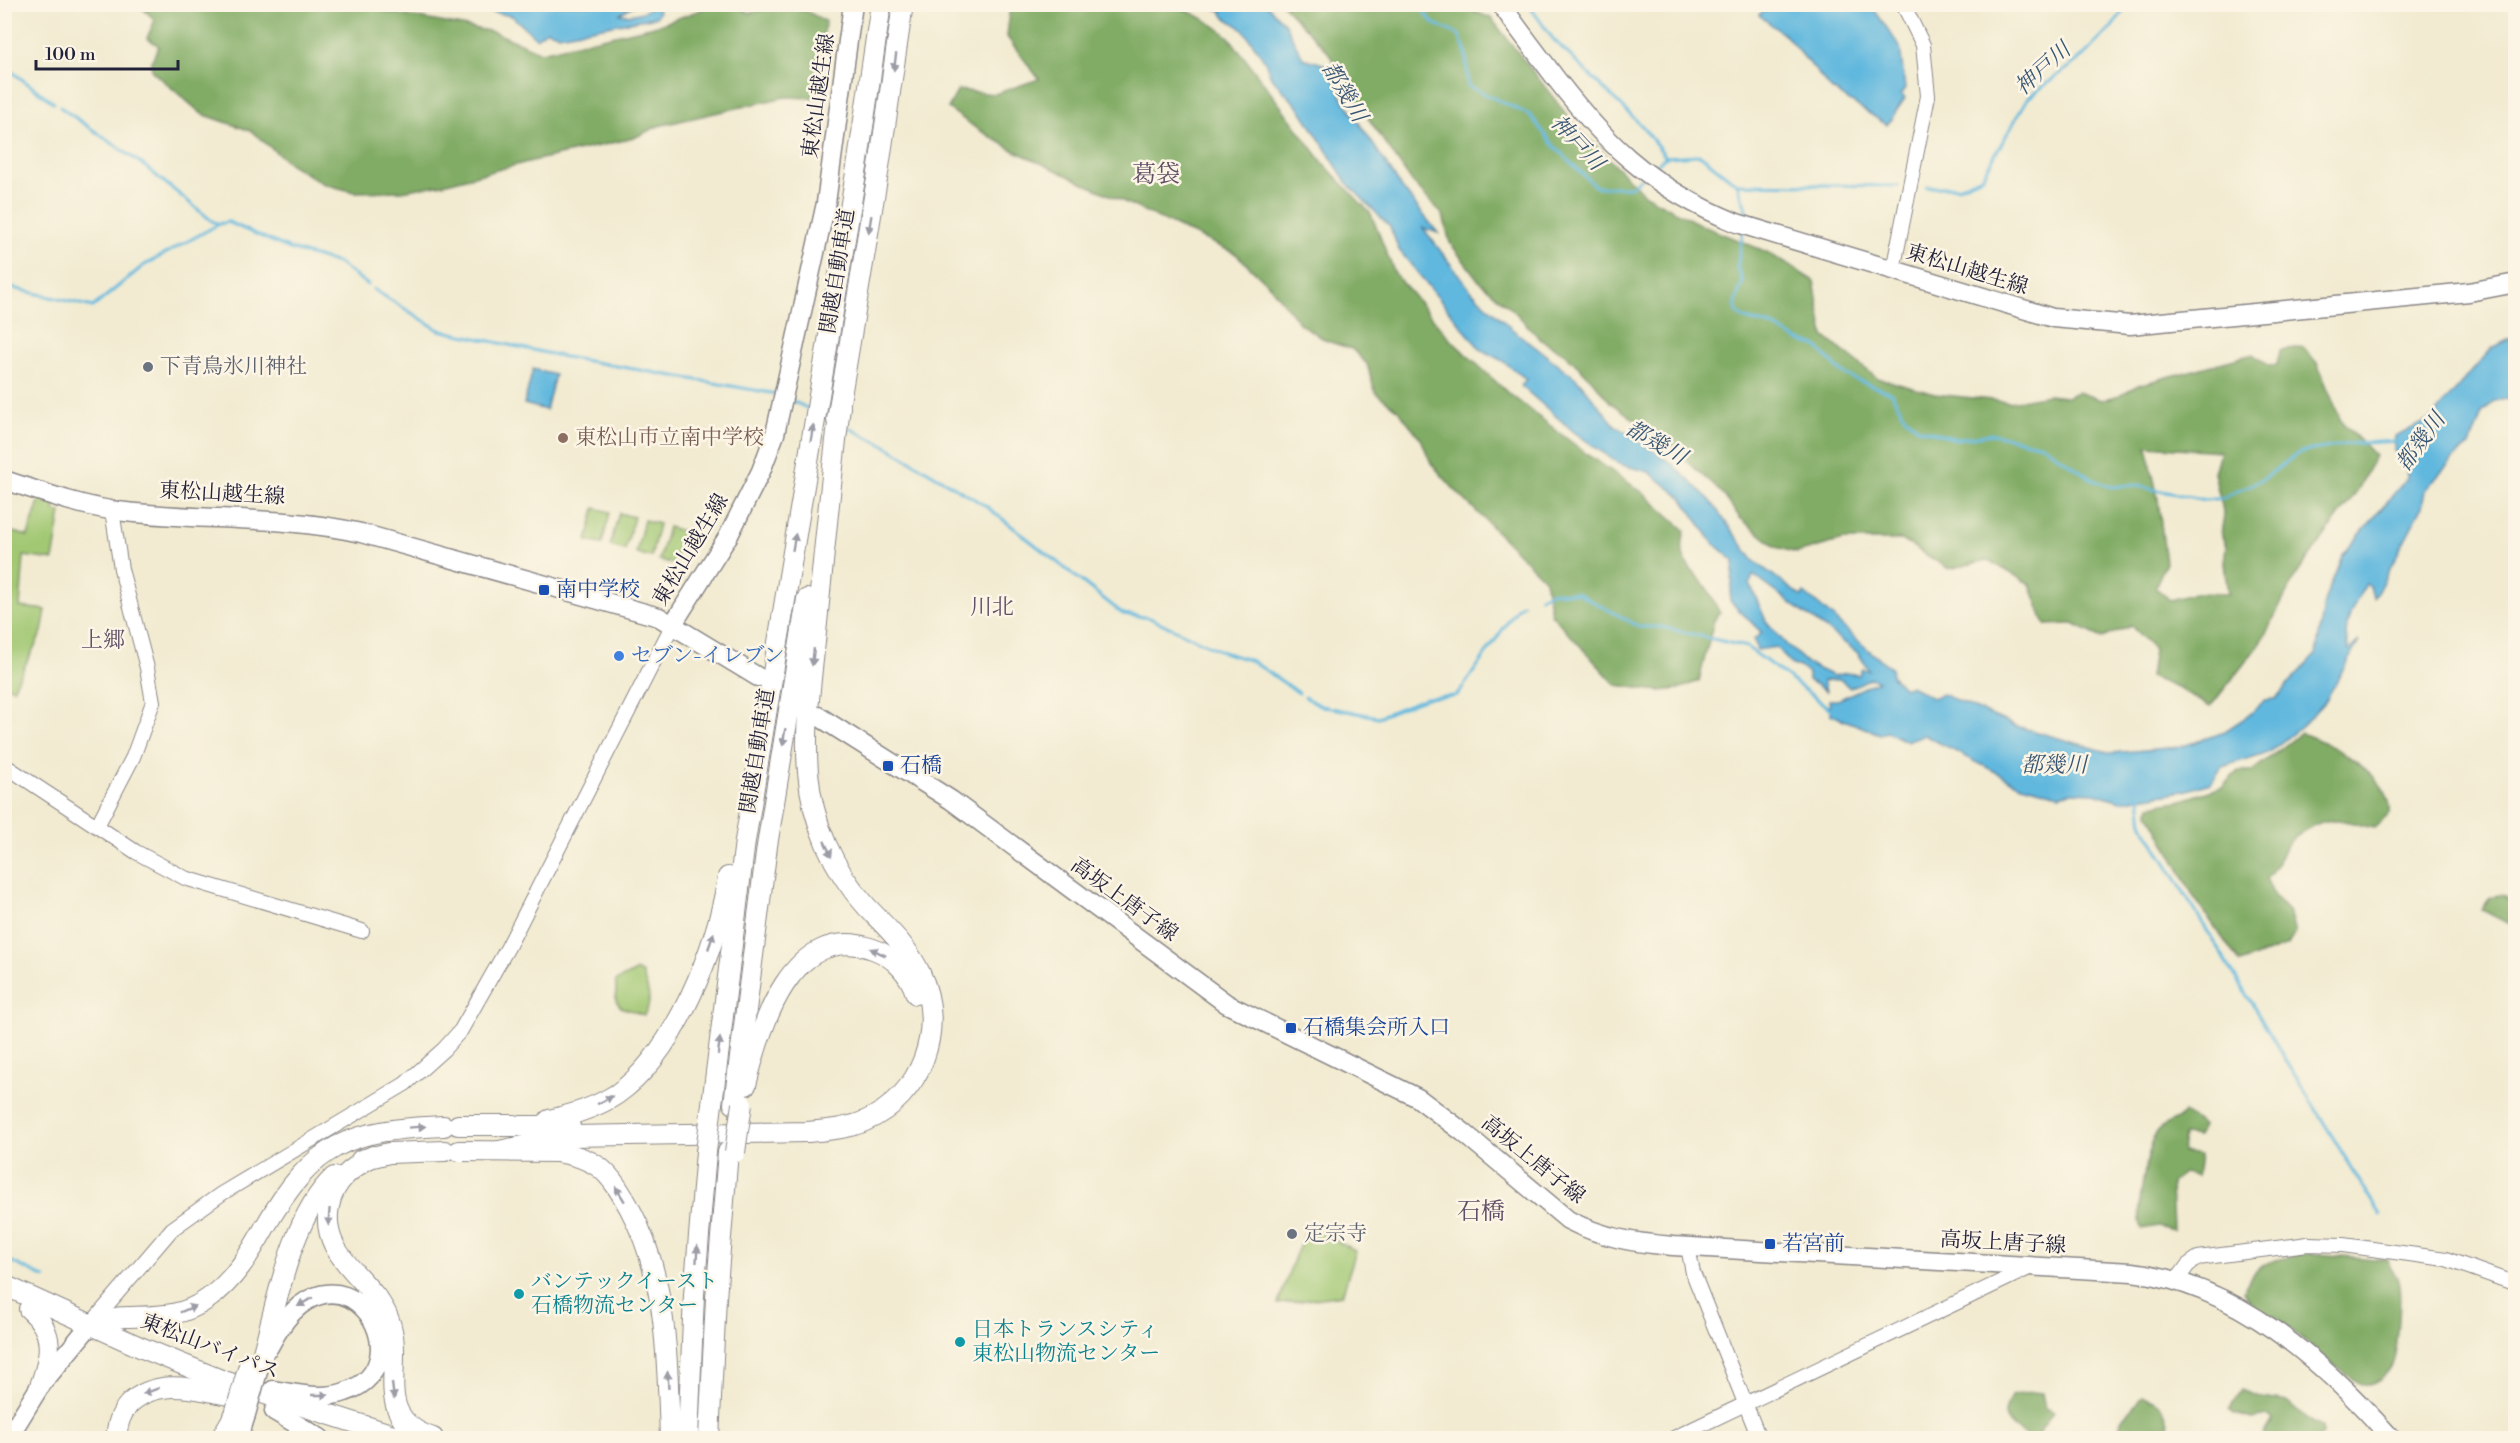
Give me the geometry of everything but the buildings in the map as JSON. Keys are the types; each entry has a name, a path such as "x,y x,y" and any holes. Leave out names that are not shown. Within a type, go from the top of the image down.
{"highway":[{"name":"関越自動車道","path":"688,1438 694,1295 706,1152 745,841 858,161 881,4"},
{"name":"関越自動車道","path":"709,1438 711,1379 732,1152 767,846 830,473 903,4"},
{"path":"499,1151 572,1136 836,1129 864,1122 881,1113 895,1102 918,1074 929,1043 931,1026 930,1008 921,975 901,943 865,904 840,872 822,835 810,788 808,710 830,473"},
{"path":"501,1126 540,1122 576,1113 617,1094 650,1062 684,1006 713,938 725,899 758,692 788,572"},
{"path":"86,1330 125,1317 171,1316 207,1299 237,1271 287,1192 314,1161 348,1140 390,1130 451,1125 789,1122 832,1119 851,1114 885,1096 898,1084 916,1054 920,1036 919,1002 914,986 904,971 879,951 864,946 832,946 806,960 793,972 768,1013 738,1104"},
{"path":"228,1438 240,1416 287,1235 303,1198 315,1180 345,1151 362,1141 390,1130"},
{"path":"255,1363 291,1257 315,1199 338,1173 352,1164 373,1156 408,1151 572,1154 600,1168 622,1195 646,1242 661,1300 670,1438"},
{"path":"373,1156 340,1181 330,1204 328,1233 342,1260 372,1293 388,1319 393,1346 392,1391 401,1416 409,1426 433,1438"},
{"name":"東松山バイパス","path":"4,1285 86,1330"},
{"name":"東松山バイパス","path":"4,1297 28,1309 86,1330 225,1387 274,1411 359,1438"},
{"path":"28,1309 45,1327 50,1342 49,1364 40,1386"},
{"path":"117,1438 119,1420 125,1408 145,1392 171,1386 225,1387"},
{"name":"東松山バイパス","path":"225,1387 403,1438"},
{"path":"221,1438 240,1416"}],"main road":[{"name":"東松山越生線","path":"4,480 68,500 112,510 320,524 566,590 659,617 673,624 729,535 761,471 775,434 788,387 834,154 854,4"},
{"name":"東松山越生線","path":"1501,4 1587,120 1616,150 1664,187 1709,212 1737,223 2053,318 2080,323 2130,326 2469,292 2516,283"},
{"path":"673,624 759,677"},
{"name":"高坂上唐子線","path":"818,716 974,816 1227,1004 1412,1095 1463,1132 1568,1220 1600,1235 1618,1240 1688,1247 2132,1272 2177,1280 2221,1299 2271,1329 2318,1364 2365,1408 2391,1438"},
{"path":"225,1387 294,1394 345,1393 358,1387 375,1367 381,1341 378,1328 361,1305 333,1294 319,1294 305,1300 284,1320 255,1363"},
{"path":"8,1438 40,1386 86,1330"},
{"path":"274,1411 320,1438"},
{"path":"240,1416 241,1438"}],"street":[{"path":"1893,270 1928,96 1923,45 1903,4"},
{"path":"97,826 133,757 153,702 147,668 122,569 112,510"},
{"path":"86,1330 172,1229 221,1194 405,1084 444,1049 460,1030 508,947 673,624"},
{"path":"4,765 155,864 185,878 362,931"},
{"path":"2177,1280 2191,1262 2198,1258 2316,1244 2446,1259 2516,1284"},
{"path":"1688,1247 1693,1273 1759,1438"},
{"path":"1674,1438 2029,1268"}],"green space":[{"path":"139,5 365,5 392,13 494,32 541,52 659,25 714,5 733,5 750,13 782,5 808,12 825,21 822,59 813,98 785,97 658,126 634,138 443,184 402,191 354,192 324,184 290,164 251,131 202,114 152,71 151,62 159,46 147,38 155,20"},
{"path":"1010,5 1172,5 1202,18 1229,37 1324,164 1371,214 1395,274 1451,340 1507,392 1588,455 1642,492 1685,530 1683,550 1686,563 1708,590 1720,613 1714,620 1699,681 1678,689 1659,691 1616,685 1551,614 1545,580 1453,488 1431,463 1421,439 1399,411 1375,392 1367,364 1352,349 1327,341 1300,324 1270,286 1236,254 1015,151 948,108 958,90 995,94 1039,79 1007,37"},
{"path":"1283,5 1460,5 1491,18 1574,124 1645,195 1703,226 1767,252 1814,281 1824,336 1877,378 1935,394 2010,402 2048,395 2067,397 2077,392 2102,400 2120,395 2138,385 2253,354 2269,366 2277,365 2280,350 2303,347 2317,363 2341,421 2375,456 2359,488 2295,577 2262,641 2210,707 2180,689 2150,677 2154,649 2131,626 2102,638 2073,624 2045,625 2030,584 1988,560 1949,569 1902,540 1843,540 1797,553 1776,547 1740,518 1722,493 1665,441 1610,402 1591,379 1565,354 1540,339 1514,311 1479,281 1450,243 1443,215 1412,182 1353,96 1328,52","holes":["2147,446 2220,451 2214,473 2224,515 2221,534 2226,546 2224,563 2228,594 2197,593 2170,600 2155,587 2166,563 2158,499"]},
{"path":"40,498 56,503 54,511 61,512 53,560 24,556 20,607 46,610 42,632 13,689 5,685 5,530 28,536"},
{"path":"595,508 610,512 602,544 587,541"},
{"path":"619,513 634,517 625,550 610,546"},
{"path":"644,520 659,524 651,557 636,553"},
{"path":"668,527 683,531 674,564 659,560"},
{"path":"2301,733 2343,753 2372,775 2389,800 2390,814 2374,828 2348,821 2325,821 2292,839 2266,878 2275,898 2289,912 2295,933 2288,945 2240,963 2194,897 2149,813 2150,805 2179,801 2222,787 2238,771 2252,771"},
{"path":"2499,895 2506,896 2515,908 2515,927 2482,910 2489,898"},
{"path":"636,971 642,973 649,994 649,1004 644,1015 621,1007 616,1001 616,981"},
{"path":"2184,1113 2202,1125 2198,1137 2184,1135 2182,1152 2200,1155 2197,1176 2183,1173 2171,1183 2173,1230 2158,1226 2142,1229 2141,1195 2153,1140 2159,1129"},
{"path":"1309,1226 1356,1251 1342,1295 1278,1304 1295,1256"},
{"path":"2307,1253 2387,1260 2398,1281 2399,1324 2391,1368 2376,1382 2365,1385 2349,1377 2288,1327 2257,1308 2243,1291 2256,1271 2263,1265"},
{"path":"2242,1390 2262,1398 2288,1402 2306,1418 2322,1427 2323,1433 2319,1438 2261,1438 2272,1420 2268,1416 2253,1419 2233,1414 2229,1410"},
{"path":"2031,1392 2042,1393 2045,1408 2053,1412 2035,1438 2026,1436 2017,1430 2009,1423 2005,1415 2011,1396"},
{"path":"2142,1396 2156,1401 2164,1411 2169,1438 2121,1438 2119,1427 2121,1421"}],"water":[{"path":"451,5 634,5 620,14 629,15 642,12 654,5 659,11 656,17 559,35 547,30 536,38 512,16"},
{"name":"都幾川","path":"1207,5 1267,5 1285,24 1303,58 1326,65 1344,100 1402,188 1438,233 1423,228 1472,292 1512,329 1577,379 1615,425 1671,463 1710,500 1753,560 1802,597 1804,593 1815,602 1868,650 1891,667 1892,676 1904,688 1910,685 1932,698 1942,694 2016,726 2111,753 2180,747 2222,733 2248,716 2265,700 2275,699 2316,654 2325,599 2342,556 2407,478 2406,463 2394,451 2395,436 2430,420 2492,348 2515,336 2515,403 2507,399 2494,401 2482,413 2470,446 2459,453 2425,490 2422,507 2378,591 2373,598 2370,586 2366,584 2353,608 2346,633 2349,650 2359,641 2326,700 2303,725 2269,752 2222,767 2211,783 2184,791 2120,801 2095,793 2071,792 2059,795 2019,784 1924,735 1906,741 1888,732 1880,734 1831,715 1829,700 1838,700 1878,681 1871,678 1850,688 1840,679 1823,681 1826,691 1808,680 1808,674 1800,667 1792,665 1776,647 1757,650 1754,639 1762,633 1730,601 1734,561 1713,543 1682,498 1649,472 1619,464 1574,432 1521,386 1526,379 1501,360 1481,350 1399,250 1390,227 1347,183 1301,110 1271,77 1265,61 1243,29 1224,17 1221,11","holes":["1753,575 1858,653 1869,670 1862,669 1859,675 1846,673 1833,676 1808,664 1766,621 1750,584"]},
{"path":"1769,5 1871,5 1900,47 1905,88 1901,94 1905,98 1887,125 1831,89 1787,37 1759,15"},
{"path":"533,369 555,375 546,410 524,404"}],"waterway":[{"name":"神戸川","path":"1418,4 1433,23 1459,35 1466,53 1468,86 1530,115 1554,146 1596,187 1631,187 1641,178"},
{"path":"1528,4 1553,39 1642,126 1666,157"},
{"name":"神戸川","path":"1927,187 1958,187 1982,177 2028,98 2082,57 2112,27 2128,4"},
{"path":"4,66 54,103"},
{"path":"60,107 142,164 212,221 219,224 228,222 290,249 338,263 368,285"},
{"name":"神戸川","path":"1650,169 1666,157 1700,155 1737,184 1898,186"},
{"path":"1737,184 1746,208 1745,219"},
{"path":"4,286 93,307 143,266 219,224"},
{"path":"1743,231 1737,268 1743,281 1735,303 1737,313 1745,319 1775,327 1797,340 1815,345 1839,370 1852,378 1891,393 1906,418 1918,428 1956,439 1993,434 2042,445 2095,481 2112,487 2132,485 2206,500 2223,498 2263,479 2300,452 2348,444 2397,441"},
{"path":"373,289 439,330 565,357 777,394"},
{"path":"788,399 809,409"},
{"path":"845,426 886,446 986,506 1123,614 1150,618 1223,652 1252,661 1299,693"},
{"path":"1540,597 1550,592 1577,593 1640,627 1662,627 1747,647 1833,711"},
{"path":"1305,697 1321,706 1378,717 1426,698 1454,696 1459,693 1518,607 1523,604"},
{"path":"2140,795 2143,825 2380,1215"},
{"path":"4,1258 45,1278"}],"place":[{"name":"下青鳥氷川神社","path":"148,367"},
{"name":"東松山市立南中学校","path":"563,438"},
{"name":"南中学校","path":"544,590"},
{"name":"セブン-イレブン","path":"619,656"},
{"name":"石橋","path":"888,766"},
{"name":"石橋集会所入口","path":"1291,1028"},
{"name":"定宗寺","path":"1292,1234"},
{"name":"若宮前","path":"1770,1244"},
{"name":"バンテックイースト 石橋物流センター","path":"519,1294"},
{"name":"日本トランスシティ 東松山物流センター","path":"960,1342"}],"district":[{"name":"葛袋","path":"1156,175"},
{"name":"川北","path":"992,607"},
{"name":"上郷","path":"103,640"},
{"name":"石橋","path":"1481,1212"}]}
